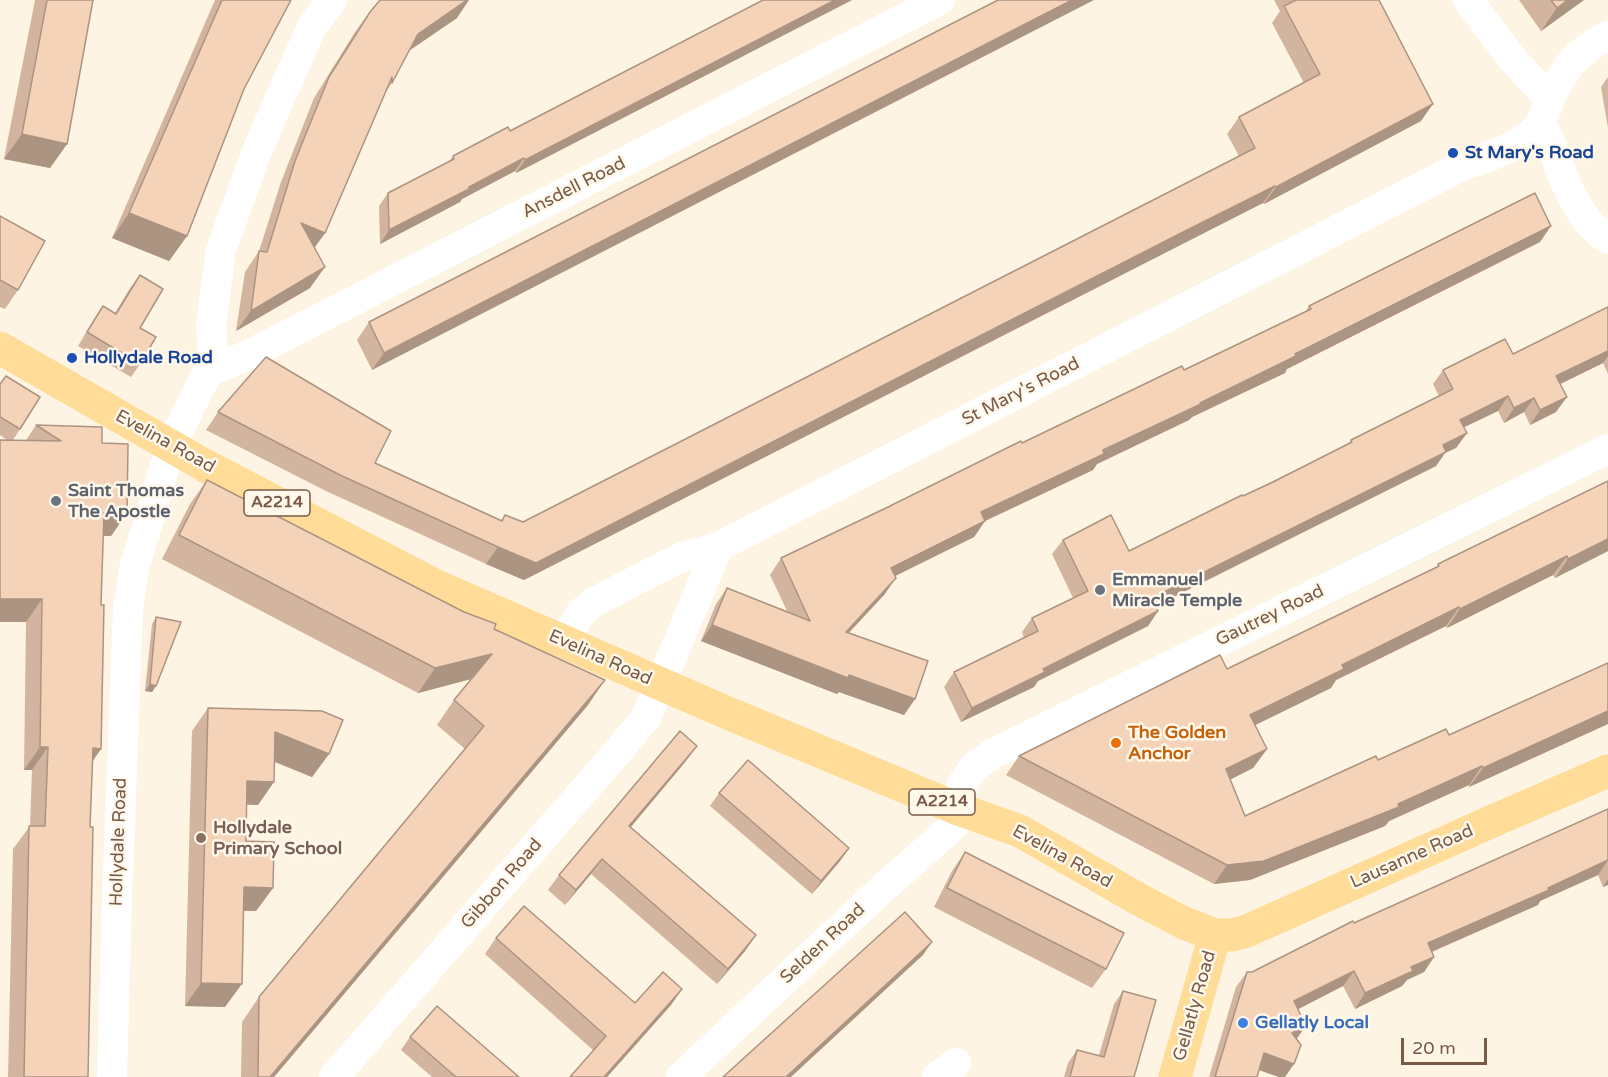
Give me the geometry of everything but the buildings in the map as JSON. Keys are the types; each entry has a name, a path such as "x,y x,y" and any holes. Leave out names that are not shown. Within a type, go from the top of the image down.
{"main road":[{"name":"Evelina Road","path":"0,348 171,446 436,586 661,685 958,808 1020,831 1140,900 1184,923 1215,935"},
{"name":"Lausanne Road","path":"1215,935 1232,935 1247,931 1608,771"},
{"name":"Gellatly Road","path":"1175,1077 1215,935"}],"street":[{"name":"Hollydale Road","path":"112,1077 128,608 134,569 171,446 207,373 213,354 211,325 221,250 257,151 312,27 332,0"},
{"name":"Ansdell Road","path":"207,373 248,355 940,0"},
{"path":"1468,0 1515,62 1545,112 1548,134 1572,195 1588,222 1608,239"},
{"name":"St Mary's Road","path":"563,642 580,614 596,601 680,558 718,547 1458,168 1527,137 1545,112 1561,78 1573,60 1590,45 1608,36"},
{"name":"Gautrey Road","path":"958,808 961,786 974,768 992,754 1608,449"},
{"path":"661,685 718,547"},
{"name":"Gibbon Road","path":"334,1077 620,749 647,716 661,685"},
{"name":"Selden Road","path":"681,1077 953,826 958,808"}],"place":[{"name":"St Mary's Road","path":"1453,153"},
{"name":"Hollydale Road","path":"72,358"},
{"name":"Saint Thomas The Apostle","path":"56,501"},
{"name":"Emmanuel Miracle Temple","path":"1100,590"},
{"name":"The Golden Anchor","path":"1116,743"},
{"name":"Hollydale Primary School","path":"201,838"},
{"name":"Gellatly Local","path":"1243,1023"}]}
